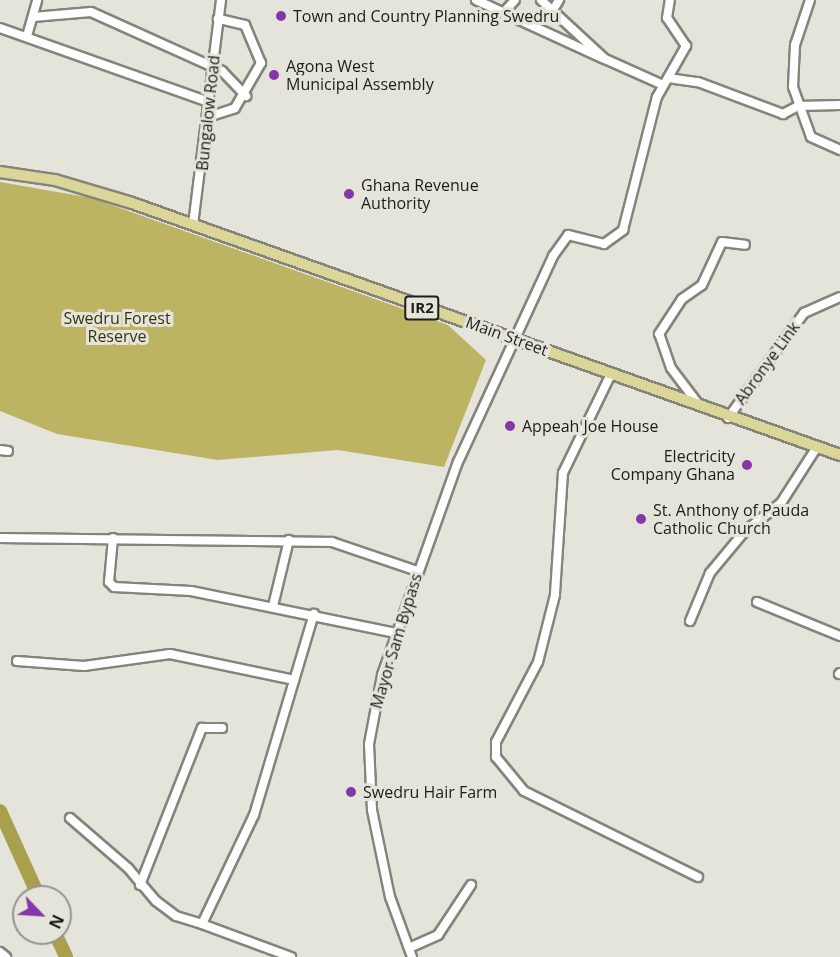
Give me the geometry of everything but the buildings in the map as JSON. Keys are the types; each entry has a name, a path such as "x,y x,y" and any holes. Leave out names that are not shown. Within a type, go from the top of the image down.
{"main road":[{"name":"Main Street","path":"0,172 83,187 516,339 699,405 728,418 840,455"}],"street":[{"path":"27,36 37,0"},
{"name":"Bungalow Road","path":"193,225 208,117 220,0"},
{"path":"476,0 506,10 559,41 665,81 698,82 783,114 798,106 840,105"},
{"path":"506,10 515,0"},
{"path":"541,0 553,10 567,30 605,59"},
{"path":"553,10 559,0"},
{"path":"665,81 686,46 667,18 670,0"},
{"path":"810,0 795,45 798,106 811,137 840,150"},
{"path":"33,17 91,12 213,66 230,76 246,96"},
{"path":"208,117 235,108 246,96 260,55 245,25 218,19"},
{"path":"0,28 209,102"},
{"name":"Mayor Sam Bypass","path":"410,953 377,843 370,777 374,709 396,633 458,462 562,239 575,234 604,244 624,230 665,81"},
{"path":"699,405 671,368 659,334 682,298 702,285 722,242 745,245"},
{"name":"Abronye Link","path":"728,418 804,313 840,297"},
{"path":"611,374 563,473 555,595 538,662 496,742 496,757 524,791 698,877"},
{"path":"690,621 710,573 744,532 781,503 817,447"},
{"path":"0,538 289,540 359,549 417,571"},
{"path":"113,538 109,582 114,587 167,587 314,614 396,633"},
{"path":"273,606 289,540"},
{"path":"757,602 840,636"},
{"path":"202,924 254,815 314,614"},
{"path":"16,661 84,666 170,654 294,680"},
{"path":"140,885 202,729 222,728"},
{"path":"70,818 176,916 291,957"},
{"path":"410,953 438,935 471,885"},
{"path":"0,952 6,957"}],"green space":[{"name":"Swedru Forest Reserve","path":"0,182 92,198 448,325 486,360 444,467 338,450 218,460 57,434 0,411"}],"waterway":[{"path":"0,811 34,885"},
{"path":"60,945 66,957"}],"place":[{"name":"Town and Country Planning Swedru","path":"281,16"},
{"name":"Agona West Municipal Assembly","path":"274,75"},
{"name":"Ghana Revenue Authority","path":"349,194"},
{"name":"Appeah Joe House","path":"510,426"},
{"name":"Electricity Company Ghana","path":"747,465"},
{"name":"St. Anthony of Pauda Catholic Church","path":"641,519"},
{"name":"Swedru Hair Farm","path":"351,792"}]}
